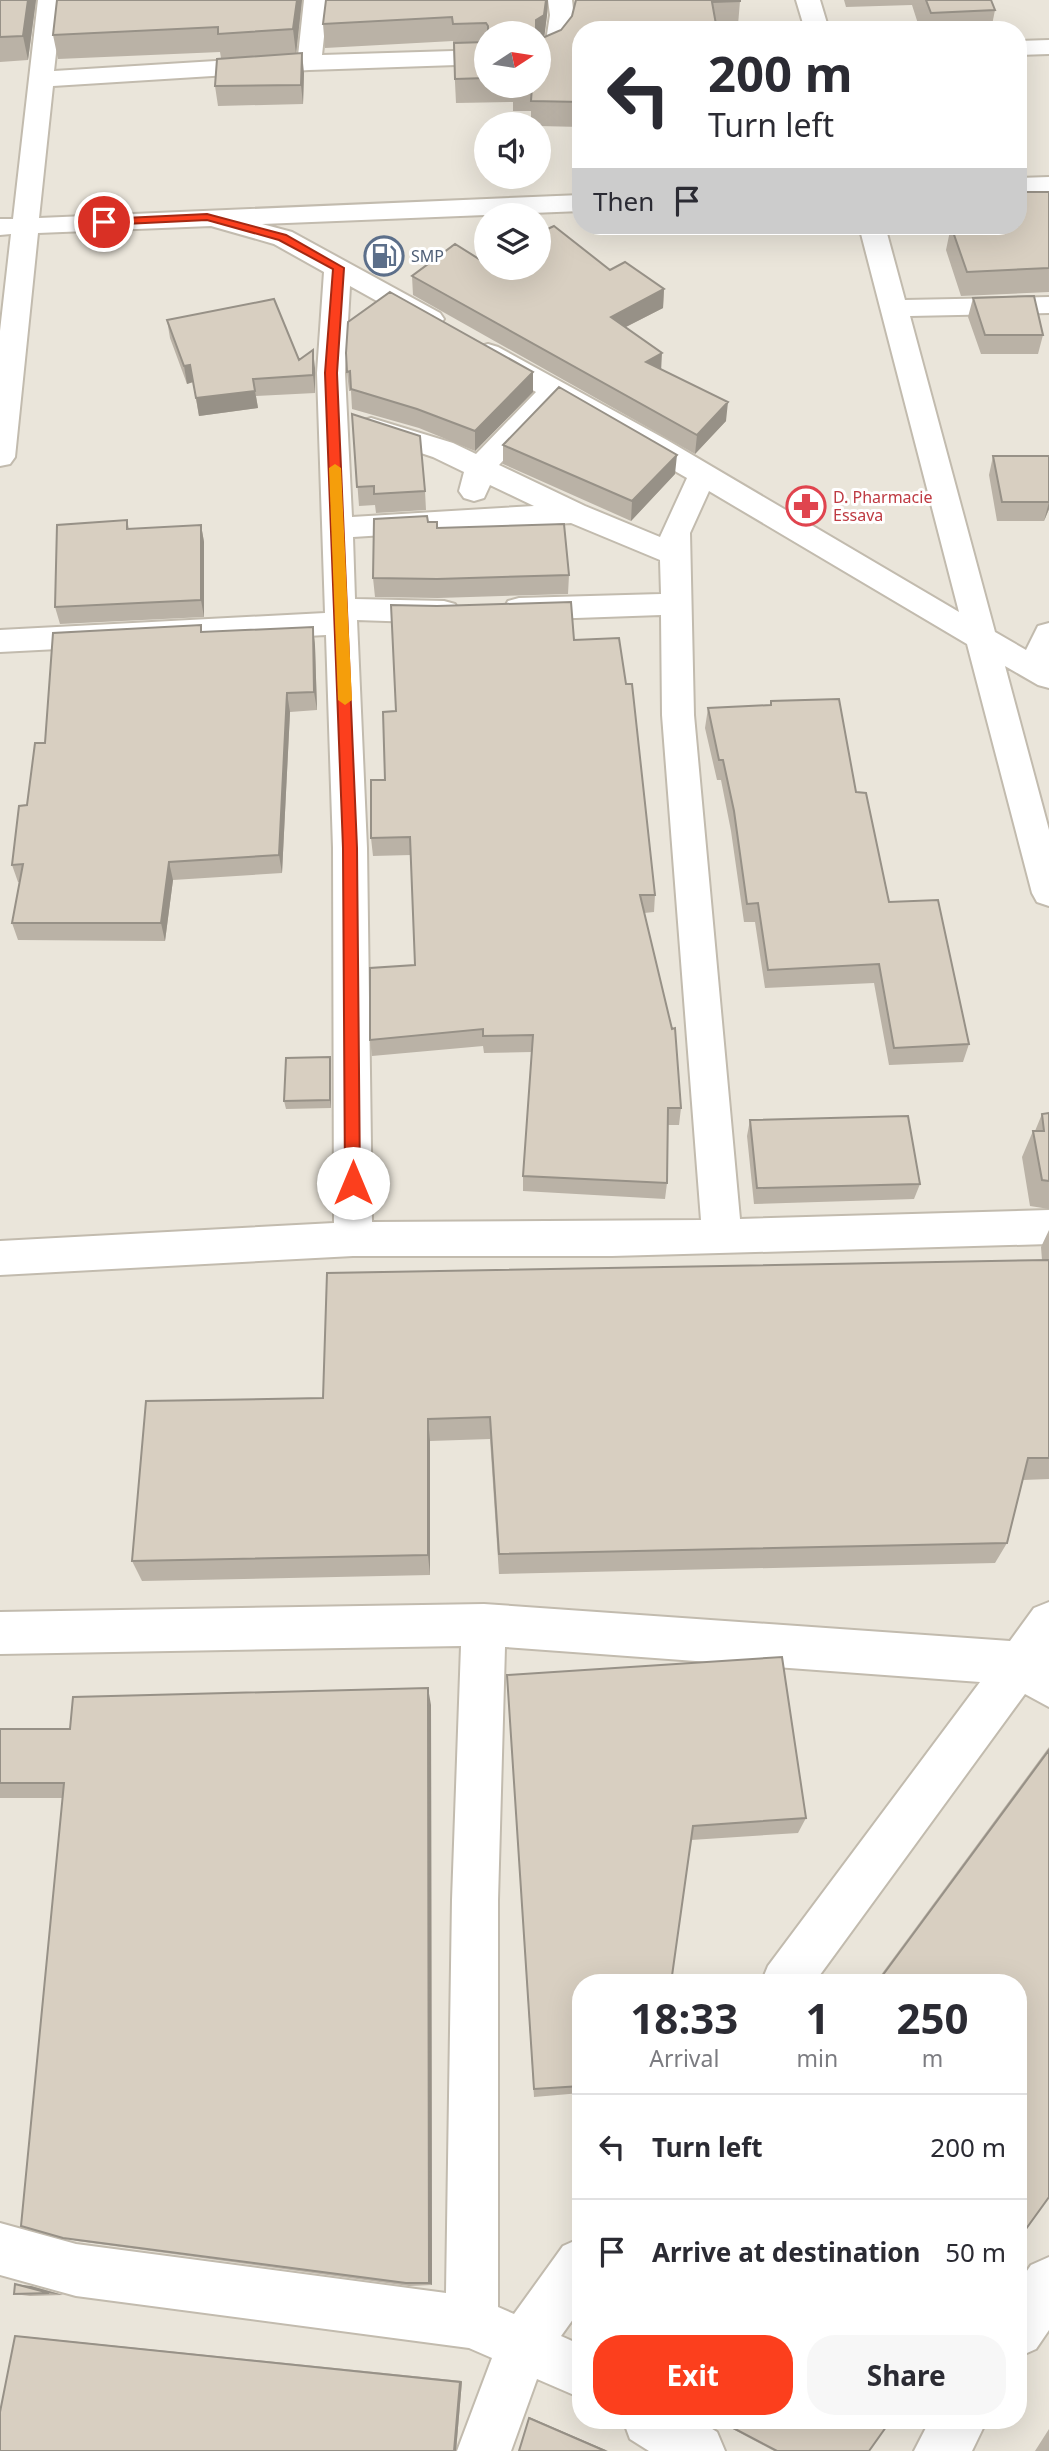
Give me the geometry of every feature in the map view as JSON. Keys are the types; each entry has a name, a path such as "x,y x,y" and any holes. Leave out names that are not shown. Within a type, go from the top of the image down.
{"street":[{"path":"0,457 13,227 41,79 50,0"},
{"path":"309,63 316,0"},
{"path":"551,47 557,44 562,15 560,0"},
{"path":"808,0 814,21"},
{"path":"1027,48 1049,47"},
{"path":"41,79 309,63 474,57"},
{"path":"1027,186 1049,185"},
{"path":"13,227 572,203"},
{"path":"207,217 283,237 657,447 702,476 1041,673 1049,634"},
{"path":"874,235 979,637 1049,892"},
{"path":"338,268 331,373 350,848 353,1239"},
{"path":"893,307 1049,306"},
{"path":"466,520 480,468 554,390"},
{"path":"333,415 443,450 574,513 676,555"},
{"path":"702,476 676,533 678,715 722,1237"},
{"path":"338,528 574,513"},
{"path":"0,641 342,616 677,604"},
{"path":"0,1258 353,1239 722,1237 1049,1227"},
{"path":"792,1974 1035,1674 1049,1623"},
{"path":"0,1633 484,1625 1035,1674"},
{"path":"472,2322 475,1900 484,1625"},
{"path":"0,2249 89,2272 472,2322 572,2368"},
{"path":"484,2451 523,2346 572,2277"},
{"path":"1027,2316 1049,2283"},
{"path":"663,2429 698,2451"},
{"path":"941,2451 955,2429"}],"shaded area":[{"path":"0,0 1049,0 1049,2451 0,2451"}],"building":[{"path":"0,0 28,0 23,36 0,37"},
{"path":"57,0 297,0 293,29 218,34 218,27 53,35"},
{"path":"326,0 546,0 544,15 536,21 474,21 474,23 453,24 452,17 323,24"},
{"path":"576,0 740,0 712,2 715,21 572,21 572,102 531,101 531,98 551,98 551,34 561,30 572,16"},
{"path":"926,0 991,0 995,10 931,13"},
{"path":"474,42 474,78 455,79 454,43"},
{"path":"302,53 301,85 215,86 217,59"},
{"path":"1027,192 1049,192 1049,268 967,272 954,235 1027,235"},
{"path":"554,226 610,270 625,262 664,289 611,317 662,353 646,362 728,402 697,435 412,276 455,244 474,256 474,280 551,280 551,227"},
{"path":"390,292 533,372 475,431 417,409 351,389 346,353 348,322"},
{"path":"1034,296 1043,335 985,335 973,298"},
{"path":"274,299 299,360 313,350 313,375 253,379 255,391 196,398 190,365 184,366 167,320"},
{"path":"559,387 677,455 632,501 503,445"},
{"path":"352,414 420,436 425,491 374,494 374,486 357,487"},
{"path":"993,456 1049,456 1049,502 1002,502"},
{"path":"427,516 428,522 437,522 437,528 564,524 569,575 373,578 374,519"},
{"path":"127,520 127,529 201,525 201,600 55,607 57,525"},
{"path":"571,602 574,640 619,638 626,684 632,684 655,895 640,895 672,1029 675,1028 681,1108 668,1108 667,1183 523,1176 533,1035 483,1036 483,1029 370,1040 370,968 415,965 410,837 371,838 371,780 385,780 383,712 396,711 391,605"},
{"path":"201,625 201,632 313,627 314,692 287,693 279,855 169,862 161,923 12,923 23,864 12,865 19,806 27,805 35,743 45,743 53,633"},
{"path":"839,699 856,792 866,793 889,902 938,900 969,1044 894,1048 879,964 768,970 758,903 747,904 734,811 708,708 771,705 771,701"},
{"path":"330,1057 330,1100 284,1101 286,1058"},
{"path":"1049,1113 1049,1181 1042,1180 1033,1131 1044,1131 1042,1114"},
{"path":"908,1116 920,1184 757,1188 750,1120"},
{"path":"1049,1260 1049,1458 1028,1458 1007,1543 499,1554 490,1417 428,1419 428,1555 132,1561 146,1401 323,1398 327,1273"},
{"path":"782,1657 806,1818 693,1826 672,1974 572,1974 572,2087 534,2089 507,1675"},
{"path":"428,1688 429,2283 406,2283 63,2238 21,2226 64,1783 0,1783 0,1729 70,1729 73,1697"},
{"path":"1049,1750 1049,2197 1027,2228 1027,1974 884,1974"},
{"path":"15,2284 49,2293 14,2294"},
{"path":"15,2336 460,2382 454,2451 0,2451 0,2412"},
{"path":"529,2418 605,2451 519,2451"},
{"path":"735,2429 885,2429 869,2451 777,2451"}],"slow traffic":[{"path":"335,468 345,700"}],"place":[{"name":"SMP","path":"384,256"},
{"name":"D. Pharmacie Essava","path":"806,506"}],"route":[{"path":"104,222 207,217 283,237 338,268 331,373 350,848 353,1183"}]}
